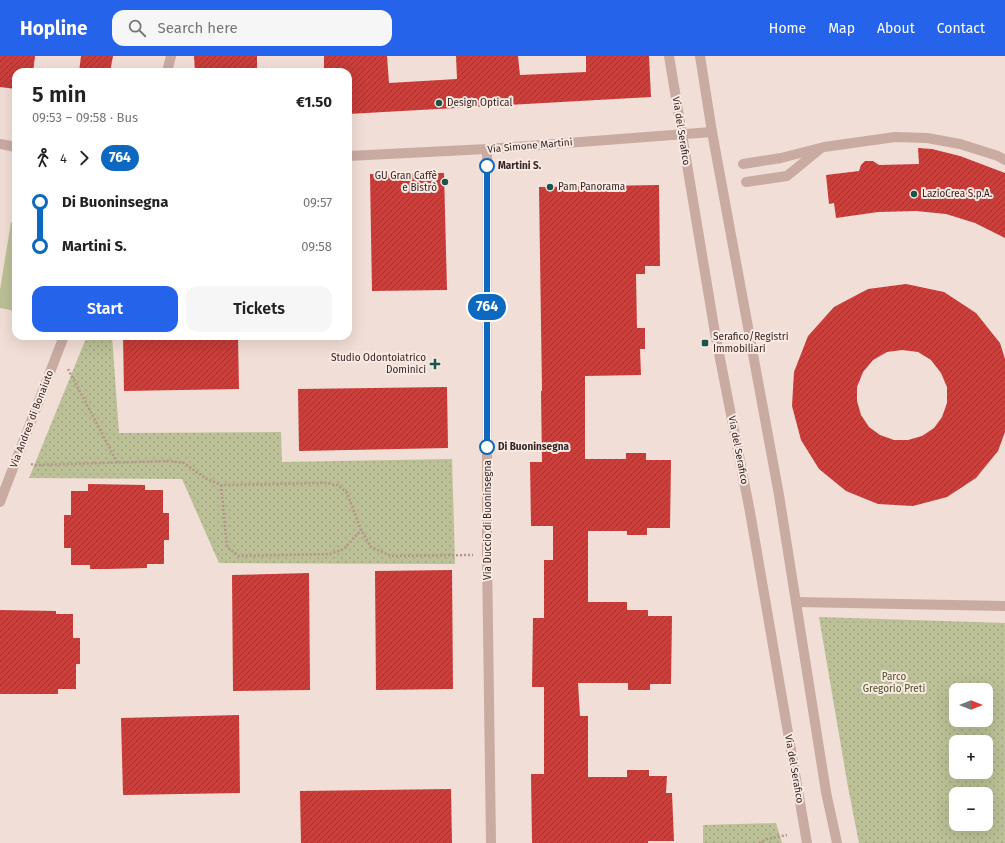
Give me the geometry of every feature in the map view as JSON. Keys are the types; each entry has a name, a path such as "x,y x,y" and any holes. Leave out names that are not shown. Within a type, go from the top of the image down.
{"street":[{"path":"168,68 171,56"},
{"name":"Via del Serafico","path":"669,56 717,341 750,512 807,843"},
{"path":"700,56 712,132 766,422 825,784 837,843"},
{"name":"Via Simone Martini","path":"352,156 487,149 712,132"},
{"path":"743,164 781,158 824,147 896,137 927,138 960,144 998,156 1005,160"},
{"path":"0,144 12,146"},
{"path":"746,182 786,176 824,147"},
{"name":"Via Duccio di Buoninsegna","path":"487,149 487,555 491,843"},
{"name":"Via Andrea di Bonaiuto","path":"0,502 62,340"},
{"path":"796,602 1005,606"}],"path":[{"path":"58,349 117,462"},
{"path":"17,460 34,465 170,461 184,463 205,478 221,485 325,483 338,485 347,493 361,530 371,547 392,556 487,555"},
{"path":"221,485 227,547 239,556 330,554 344,549 361,530"},
{"path":"759,843 767,839 786,835"}],"green space":[{"path":"11,222 12,310 0,308 0,290"},
{"path":"85,340 112,340 119,433 281,432 282,462 452,459 455,564 219,563 182,479 29,478"},
{"name":"Parco Gregorio Preti","path":"819,617 1005,623 1005,843 859,843"},
{"path":"776,823 782,843 703,843 703,825"}],"building":[{"path":"0,56 35,56 34,68 12,68 12,88 0,87"},
{"path":"81,56 113,56 111,68 80,68"},
{"path":"194,56 257,56 257,68 195,68"},
{"path":"324,56 387,56 389,83 457,79 456,56 518,56 520,75 586,72 586,56 649,56 651,97 352,114 352,68 324,68"},
{"name":"LazioCrea S.p.A.","path":"918,148 932,149 960,156 1005,173 1005,238 975,223 946,214 916,211 878,212 836,218 834,203 829,204 826,175 859,171 861,165 865,161 873,161 879,165 919,164"},
{"path":"444,173 447,290 372,291 370,174"},
{"path":"659,185 660,266 645,266 645,274 636,274 637,328 645,328 645,349 640,349 641,375 585,376 585,459 626,459 626,453 646,453 646,460 671,460 670,528 647,528 647,535 627,535 627,531 588,531 588,602 627,602 627,610 648,610 648,616 672,616 671,684 650,684 650,690 628,690 628,683 578,683 580,716 588,716 588,777 627,777 627,770 649,770 649,776 667,776 666,793 672,793 674,841 648,841 648,843 532,843 531,774 544,774 544,687 532,687 533,618 544,618 544,560 553,560 553,526 531,526 530,462 542,462 539,187"},
{"path":"906,284 944,292 976,313 1000,343 1005,359 1005,432 998,451 976,478 947,497 913,506 878,504 846,491 819,469 801,440 792,406 794,372 808,336 834,307 868,289","holes":["902,350 918,352 931,360 941,373 947,387 947,403 942,417 934,428 922,436 908,440 894,440 880,435 869,427 861,415 857,401 857,387 863,372 873,360 887,352"]},
{"path":"123,340 238,340 239,389 124,391"},
{"path":"447,387 448,448 299,451 298,389"},
{"path":"88,484 145,485 145,490 163,490 163,513 169,513 169,540 164,540 164,564 147,564 147,568 107,569 90,569 90,565 71,565 71,548 64,548 64,515 71,515 71,491 88,491"},
{"path":"452,570 453,689 376,690 375,571"},
{"path":"309,573 310,690 233,691 232,575"},
{"path":"0,610 56,611 56,614 73,614 73,638 80,638 80,664 76,664 76,689 58,689 58,694 0,694"},
{"path":"239,715 240,793 123,795 121,718"},
{"path":"451,789 452,843 301,843 300,791"}],"bus line":[{"name":"764","path":"487,166 487,447"}],"place":[{"name":"Design Optical","path":"439,103"},
{"name":"Martini S.","path":"487,166"},
{"name":"GU Gran Caffè e Bistrò","path":"445,182"},
{"name":"Pam Panorama","path":"550,187"},
{"name":"LazioCrea S.p.A.","path":"914,194"},
{"name":"Serafico/Registri Immobiliari","path":"705,343"},
{"name":"Studio Odontoiatrico Dominici","path":"435,364"},
{"name":"Di Buoninsegna","path":"487,447"}]}
